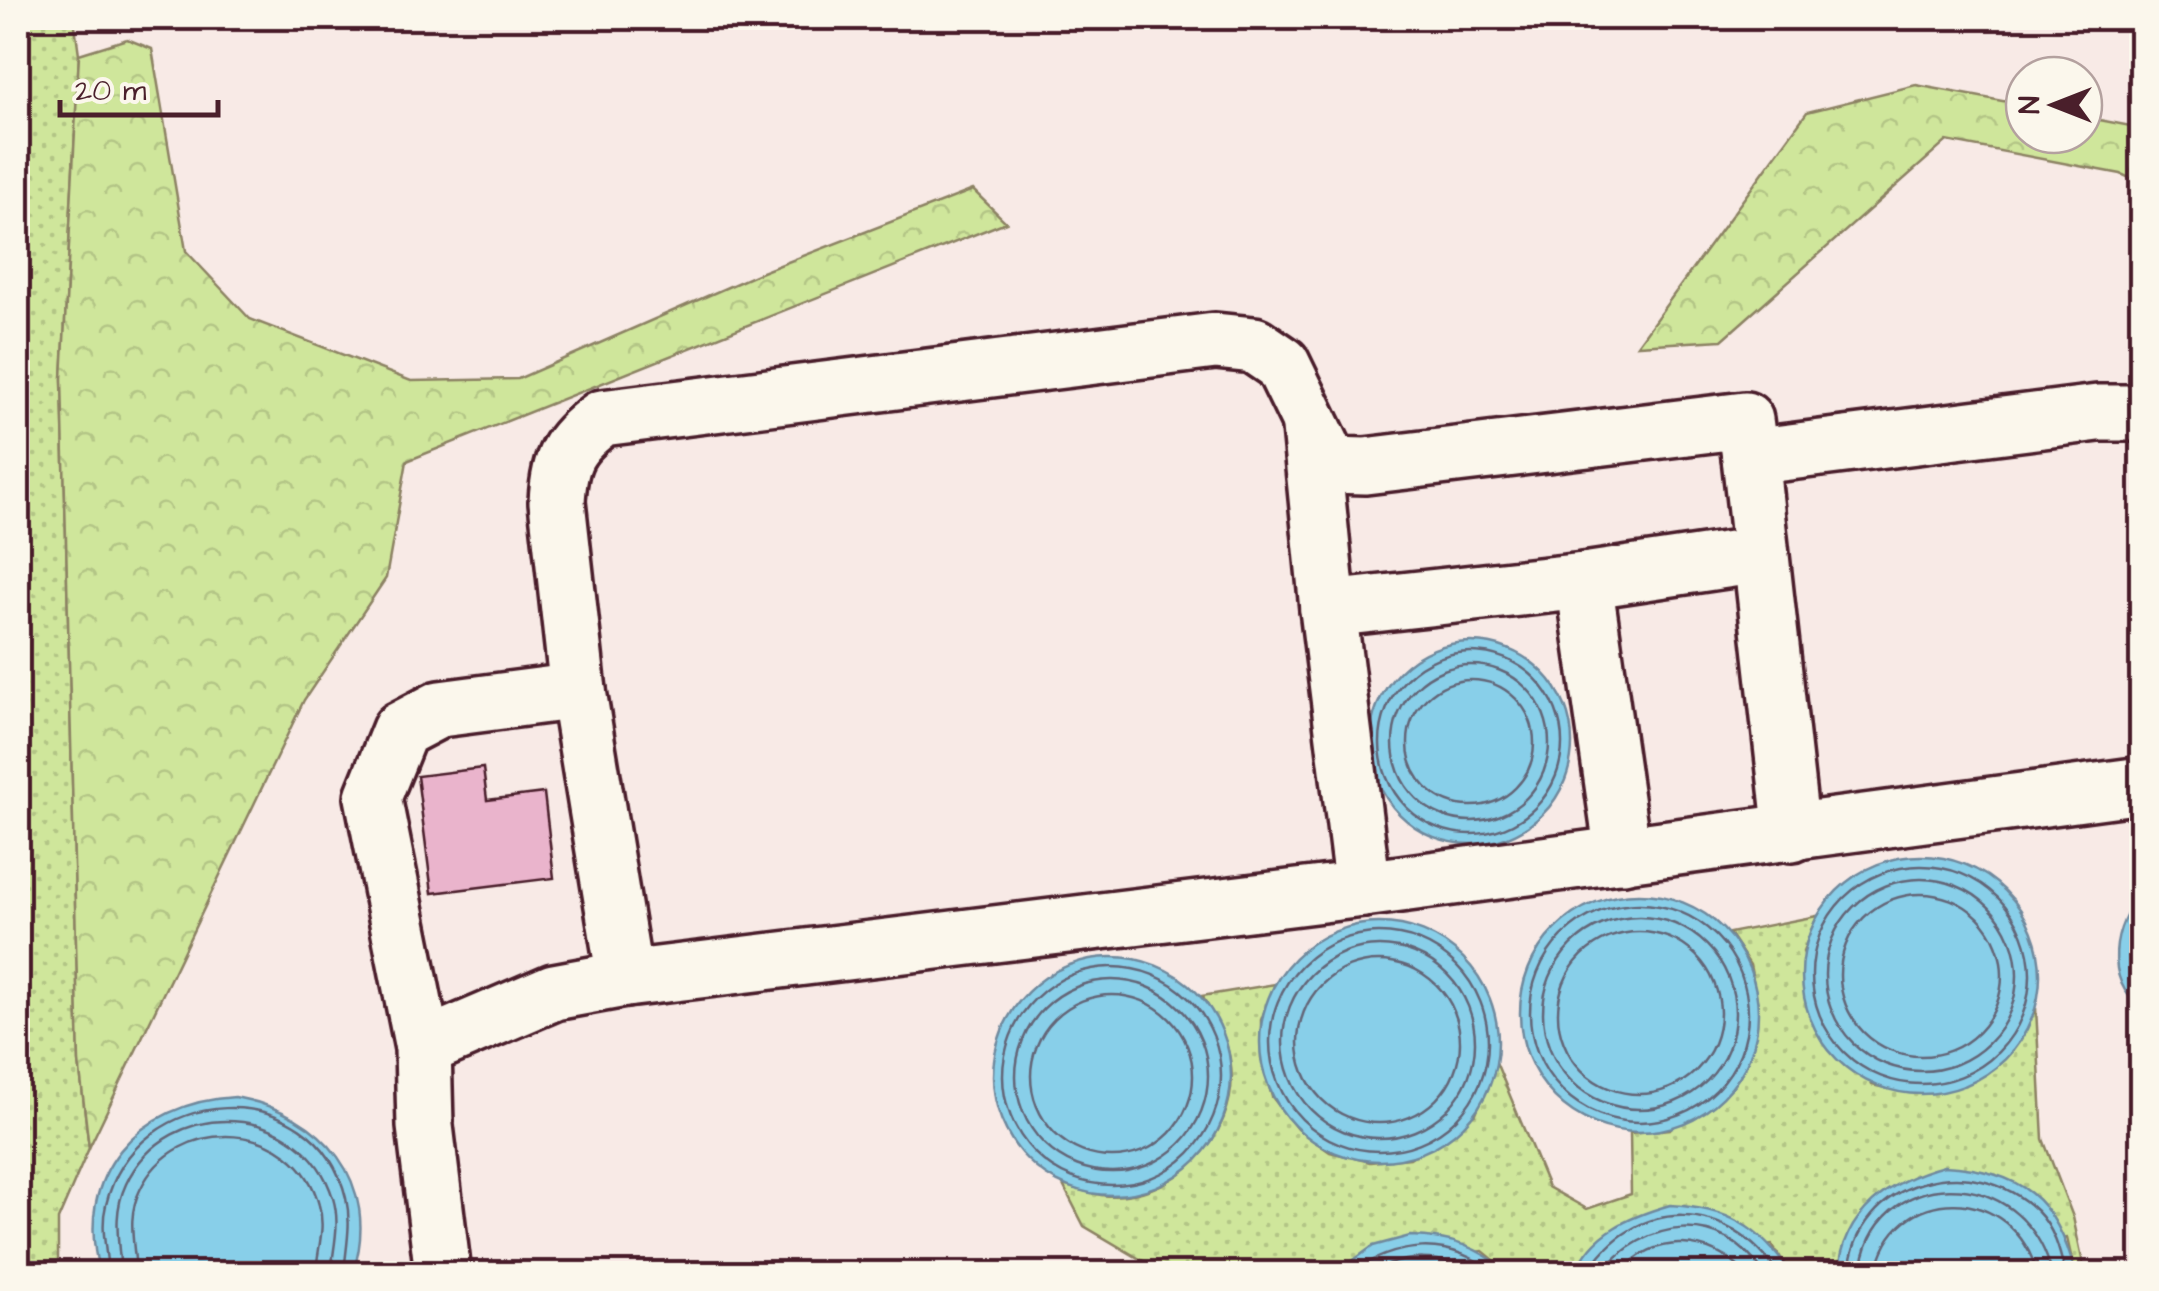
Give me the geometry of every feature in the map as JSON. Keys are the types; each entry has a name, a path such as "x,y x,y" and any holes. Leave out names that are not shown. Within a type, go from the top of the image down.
{"lane":[{"path":"624,979 578,692 557,502 558,473 574,439 602,418 1215,341 1254,345 1282,364 1331,465 1366,466 1745,420 1792,834"},
{"path":"1750,457 2098,412 2142,413"},
{"path":"1309,419 1363,890"},
{"path":"1328,609 1584,581 1759,555"},
{"path":"1584,581 1623,855"},
{"path":"443,1274 426,1126 423,1048 372,797 387,753 400,730 440,709 578,692"},
{"path":"423,1048 554,992 624,979 1363,890 2142,784"}],"green space":[{"path":"18,18 74,18 79,54 62,379 79,1062 89,1148 58,1220 58,1274 18,1273"},
{"path":"127,39 152,49 186,251 250,319 411,381 518,379 762,272 973,190 1006,222 407,461 386,578 304,700 89,1148 79,1062 62,379 79,54"},
{"path":"1916,85 2004,101 2004,152 1947,141 1722,340 1637,345 1807,112"},
{"path":"2104,121 2141,128 2141,183 2121,174 2021,155 2104,155"},
{"path":"1817,916 1803,952 1872,1085 1927,1092 1971,1082 2007,1054 2036,1008 2043,1139 2073,1217 2085,1273 2075,1273 2067,1238 1839,1262 1839,1274 1790,1273 1772,1245 1579,1266 1576,1273 1510,1273 1483,1251 1342,1266 1336,1273 1181,1273 1145,1262 1084,1226 1063,1185 1101,1195 1127,1195 1152,1189 1195,1160 1212,1140 1231,1092 1227,1047 1202,996 1275,984 1261,1020 1261,1058 1272,1097 1297,1129 1330,1152 1370,1162 1410,1158 1476,1113 1496,1062 1548,1187 1587,1209 1631,1194 1630,1133 1670,1129 1758,1005 1750,965 1729,933"}],"water":[{"path":"1471,642 1510,650 1542,672 1564,704 1572,743 1564,782 1542,814 1510,836 1471,844 1432,836 1400,814 1378,782 1370,743 1378,704 1400,672 1432,650"},
{"path":"1921,856 1966,865 2005,891 2031,930 2040,975 2031,1020 2005,1059 1966,1085 1921,1094 1876,1085 1837,1059 1811,1020 1802,975 1811,930 1837,891 1876,865"},
{"path":"2141,893 2141,1008 2121,982 2116,952 2124,921"},
{"path":"1639,894 1684,903 1723,929 1749,968 1758,1013 1749,1058 1723,1097 1684,1123 1639,1132 1594,1123 1555,1097 1529,1058 1520,1013 1529,968 1555,929 1594,903"},
{"path":"1379,923 1424,932 1463,958 1489,997 1498,1042 1489,1087 1463,1126 1424,1152 1379,1161 1334,1152 1295,1126 1269,1087 1260,1042 1269,997 1295,958 1334,932"},
{"path":"1112,957 1157,966 1196,992 1222,1031 1231,1076 1222,1121 1196,1160 1157,1186 1112,1195 1067,1186 1028,1160 1002,1121 993,1076 1002,1031 1028,992 1067,966"},
{"path":"235,1097 267,1105 295,1118 338,1157 352,1182 359,1209 360,1240 353,1273 100,1273 94,1238 96,1205 105,1176 121,1150 142,1129 169,1113 200,1102"},
{"path":"1944,1166 1994,1174 2031,1193 2058,1226 2075,1273 1839,1273 1849,1233 1873,1202 1906,1180"},
{"path":"1670,1205 1708,1210 1740,1222 1766,1243 1790,1273 1576,1273 1602,1236 1641,1214"},
{"path":"1410,1236 1464,1245 1510,1273 1336,1273 1373,1246"}],"building":[{"path":"483,768 487,800 544,793 554,878 432,893 417,776"}]}
